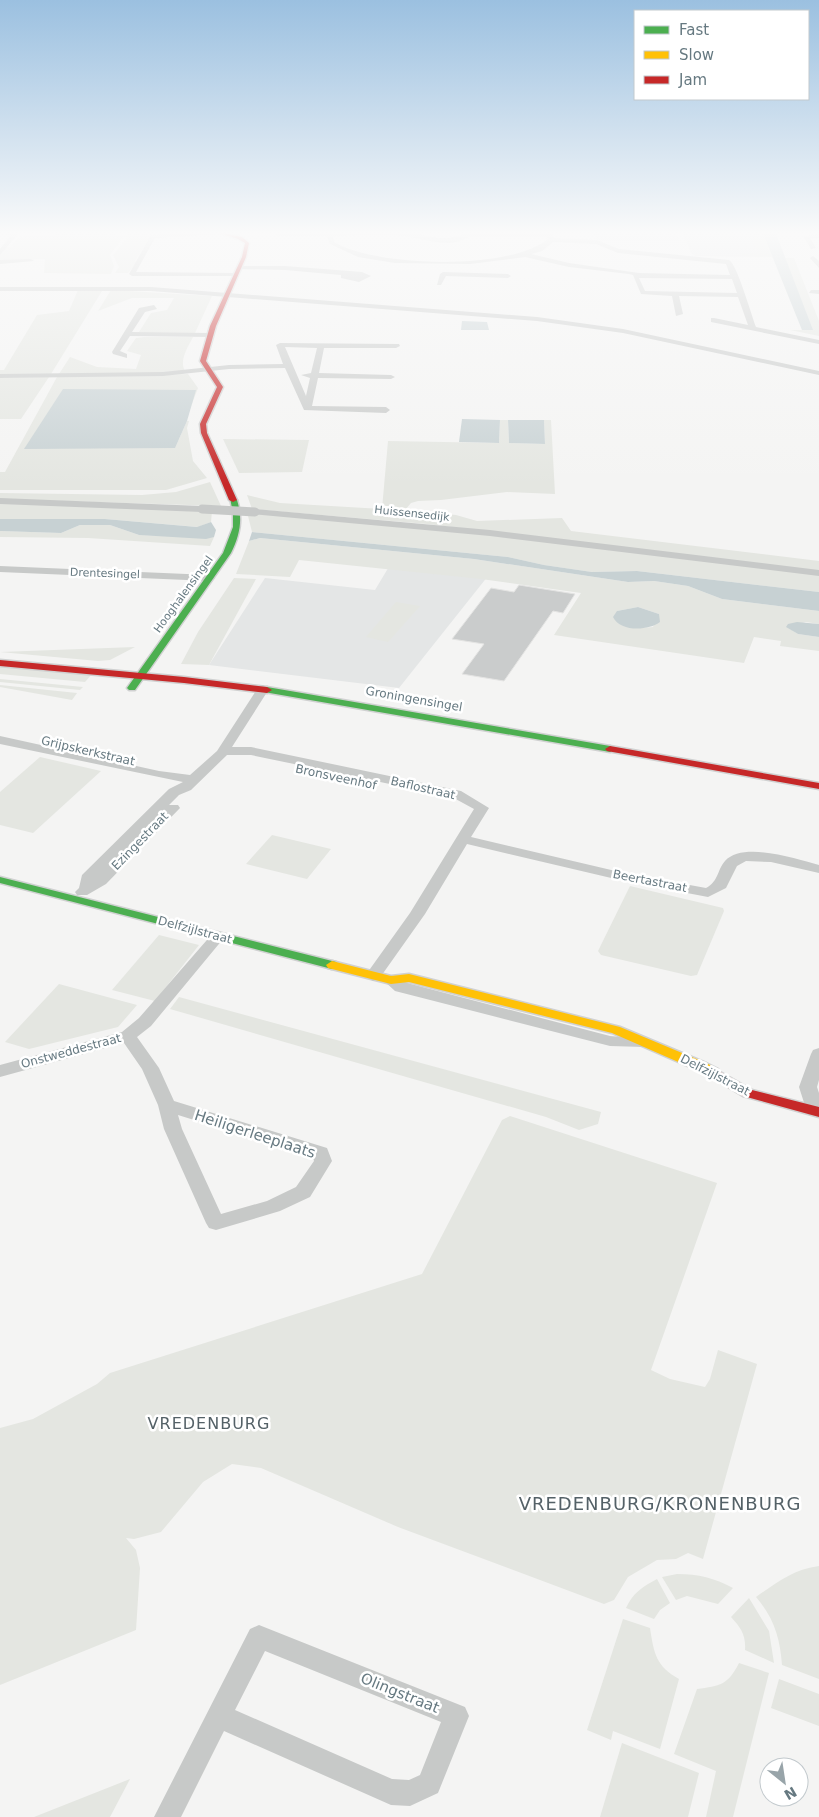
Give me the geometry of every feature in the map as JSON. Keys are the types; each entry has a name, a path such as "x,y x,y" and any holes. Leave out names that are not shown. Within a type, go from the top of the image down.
{"street":[{"path":"124,356 116,352 138,316"},
{"path":"204,370 203,361 209,338 219,316"},
{"path":"489,316 575,323 645,335 819,373"},
{"path":"749,316 753,328"},
{"path":"714,320 819,342"},
{"path":"127,334 209,338"},
{"path":"307,408 280,345 396,346"},
{"path":"307,408 321,346"},
{"path":"0,376 155,375 204,370 288,366"},
{"name":"Hooghalensingel","path":"149,690 127,688 139,677 210,578 234,539 238,525 236,507 204,433 204,424 220,386 204,370"},
{"path":"292,376 391,377"},
{"path":"307,408 386,410"},
{"name":"Huissensedijk","path":"0,501 202,508 255,512 490,533 819,573"},
{"name":"Drentesingel","path":"0,570 210,578"},
{"name":"Groningensingel","path":"0,663 139,677 400,710 819,786"},
{"name":"Groningensingel","path":"195,693 260,693 819,795"},
{"name":"Ezingestraat","path":"81,893 101,881 186,795 190,783 230,751 260,693"},
{"name":"Grijpskerkstraat","path":"0,731 166,769 175,776 190,783"},
{"name":"Grijpskerkstraat","path":"0,740 160,775 175,776"},
{"name":"Bronsveenhof","path":"230,751 244,757 427,797 450,801 467,801"},
{"name":"Baflostraat","path":"373,976 417,914 482,808 467,801"},
{"name":"Beertastraat","path":"463,839 624,877 708,893 720,888 731,863 741,856 755,856 819,869"},
{"name":"Delfzijlstraat","path":"0,880 81,893 218,936 391,980 401,987 610,1041 640,1043 698,1064 748,1093 817,1106"},
{"name":"Onstweddestraat","path":"0,1070 128,1036 145,1022 218,936"},
{"name":"Heiligerleeplaats","path":"128,1036 141,1052 167,1106 173,1129 216,1223 273,1206 304,1192 323,1161 321,1153 167,1106"},
{"path":"817,1106 808,1088 819,1054"},
{"path":"0,1058 21,1065"},
{"name":"Olingstraat","path":"167,1817 259,1637 456,1716 429,1784 410,1792 391,1792 219,1716"}],"shaded area":[{"path":"37,316 87,316 51,374 0,375 0,370 4,370"},
{"path":"149,316 203,316 195,333 139,332"},
{"path":"796,316 808,316 813,330 802,330"},
{"path":"804,316 817,316 819,321 819,336 790,330 809,330"},
{"path":"462,321 487,322 489,330 461,330"},
{"path":"193,337 183,362 185,371 59,374 70,357 97,367 136,369 141,355 127,351 136,338"},
{"path":"188,374 198,388 175,448 187,421 189,421 187,428 193,461 207,478 166,490 0,490 0,472 5,472 57,377"},
{"path":"49,377 21,419 0,419 0,378"},
{"path":"63,389 196,390 187,421 175,448 24,449"},
{"path":"462,419 500,420 499,443 459,442"},
{"path":"500,420 508,420 509,443 545,444 544,420 551,420 555,494 507,492 418,501 411,503 405,510 456,515 477,521 562,518 571,531 819,561 819,571 427,524 252,509 247,495 280,503 382,509 388,441 499,443"},
{"path":"508,420 544,420 545,444 509,443"},
{"path":"223,439 309,440 302,472 239,473"},
{"path":"210,482 221,506 0,499 0,493 142,495 176,492"},
{"path":"0,503 212,511 211,522 198,527 105,519 0,519"},
{"path":"247,512 498,535 819,575 819,592 637,571 592,572 544,565 508,557 252,532"},
{"path":"0,519 105,519 197,527 211,522 216,530 214,537 206,539 139,535 110,525 80,525 61,533 0,531"},
{"path":"80,525 110,525 139,535 214,537 210,546 88,538 0,537 0,531 61,533"},
{"path":"252,532 508,557 544,565 592,572 637,571 819,592 819,611 722,599 688,586 654,581 628,582 474,559 260,538 249,541"},
{"path":"260,538 474,559 628,582 654,581 688,586 722,599 819,611 819,624 806,622 787,627 798,634 819,637 819,651 780,646 781,641 754,637 744,663 554,635 581,593 481,579 299,560 290,577 236,574 249,541","holes":["638,607 659,614 653,627 641,628 622,625 617,611"]},
{"path":"390,565 488,576 399,688 209,665 265,578 375,590"},
{"path":"234,578 256,579 209,665 181,664 198,632"},
{"path":"396,602 420,606 388,642 366,637"},
{"path":"638,607 659,614 660,622 649,627 628,628 617,622 613,617 617,611"},
{"path":"797,622 819,624 819,637 798,634 786,627 788,624"},
{"path":"135,647 110,660 98,661 0,652"},
{"path":"0,664 92,674 85,682 0,674"},
{"path":"0,679 83,687 80,690 0,682"},
{"path":"0,685 77,693 72,700 0,687"},
{"path":"40,757 101,771 33,833 0,825 0,792"},
{"path":"272,835 331,849 307,879 246,864"},
{"path":"630,886 723,908 724,911 697,975 691,976 601,955 598,951"},
{"path":"159,935 199,945 155,1001 112,990"},
{"path":"59,984 137,1005 118,1027 29,1049 5,1042"},
{"path":"179,997 601,1112 598,1124 579,1130 546,1117 170,1009"},
{"path":"510,1116 717,1183 651,1370 670,1379 705,1387 710,1379 718,1350 757,1364 703,1559 688,1553 676,1559 657,1560 628,1577 614,1600 604,1604 398,1527 261,1468 232,1464 203,1482 161,1532 134,1539 126,1538 136,1550 140,1568 136,1630 0,1685 0,1428 33,1419 97,1384 110,1373 422,1274 502,1120"},
{"path":"819,1566 819,1679 782,1665 780,1646 772,1621 756,1597 793,1573"},
{"path":"677,1574 706,1577 733,1588 718,1604 687,1596 676,1600 662,1577"},
{"path":"657,1579 670,1603 660,1610 654,1619 626,1608 638,1591"},
{"path":"749,1598 769,1631 774,1663 745,1650 745,1640 742,1632 731,1617"},
{"path":"623,1619 650,1628 657,1658 665,1669 679,1679 660,1749 613,1731 611,1740 587,1730"},
{"path":"739,1663 769,1673 733,1817 706,1817 716,1771 674,1754 697,1689 712,1687 727,1680"},
{"path":"779,1679 819,1694 819,1726 771,1708"},
{"path":"622,1743 699,1773 688,1817 600,1817"},
{"path":"130,1779 110,1817 34,1817"}],"building":[{"path":"519,585 575,594 563,613 553,611 504,681 462,674 484,644 452,639 491,588 514,592"}],"traffic: fast":[{"path":"132,688 227,553 233,540 237,520 233,500"},
{"path":"267,690 610,749"},
{"path":"0,880 332,965"}],"traffic: slow":[{"path":"332,965 391,980 409,978 616,1030 713,1072"}],"traffic: jam":[{"path":"218,316 203,361 220,387 203,424 204,433 233,500"},
{"path":"0,663 184,680 267,690"},
{"path":"610,749 819,786"},
{"path":"713,1072 748,1093 819,1112"}],"district":[{"name":"VREDENBURG","path":"209,1423"},
{"name":"VREDENBURG/KRONENBURG","path":"660,1504"}]}
